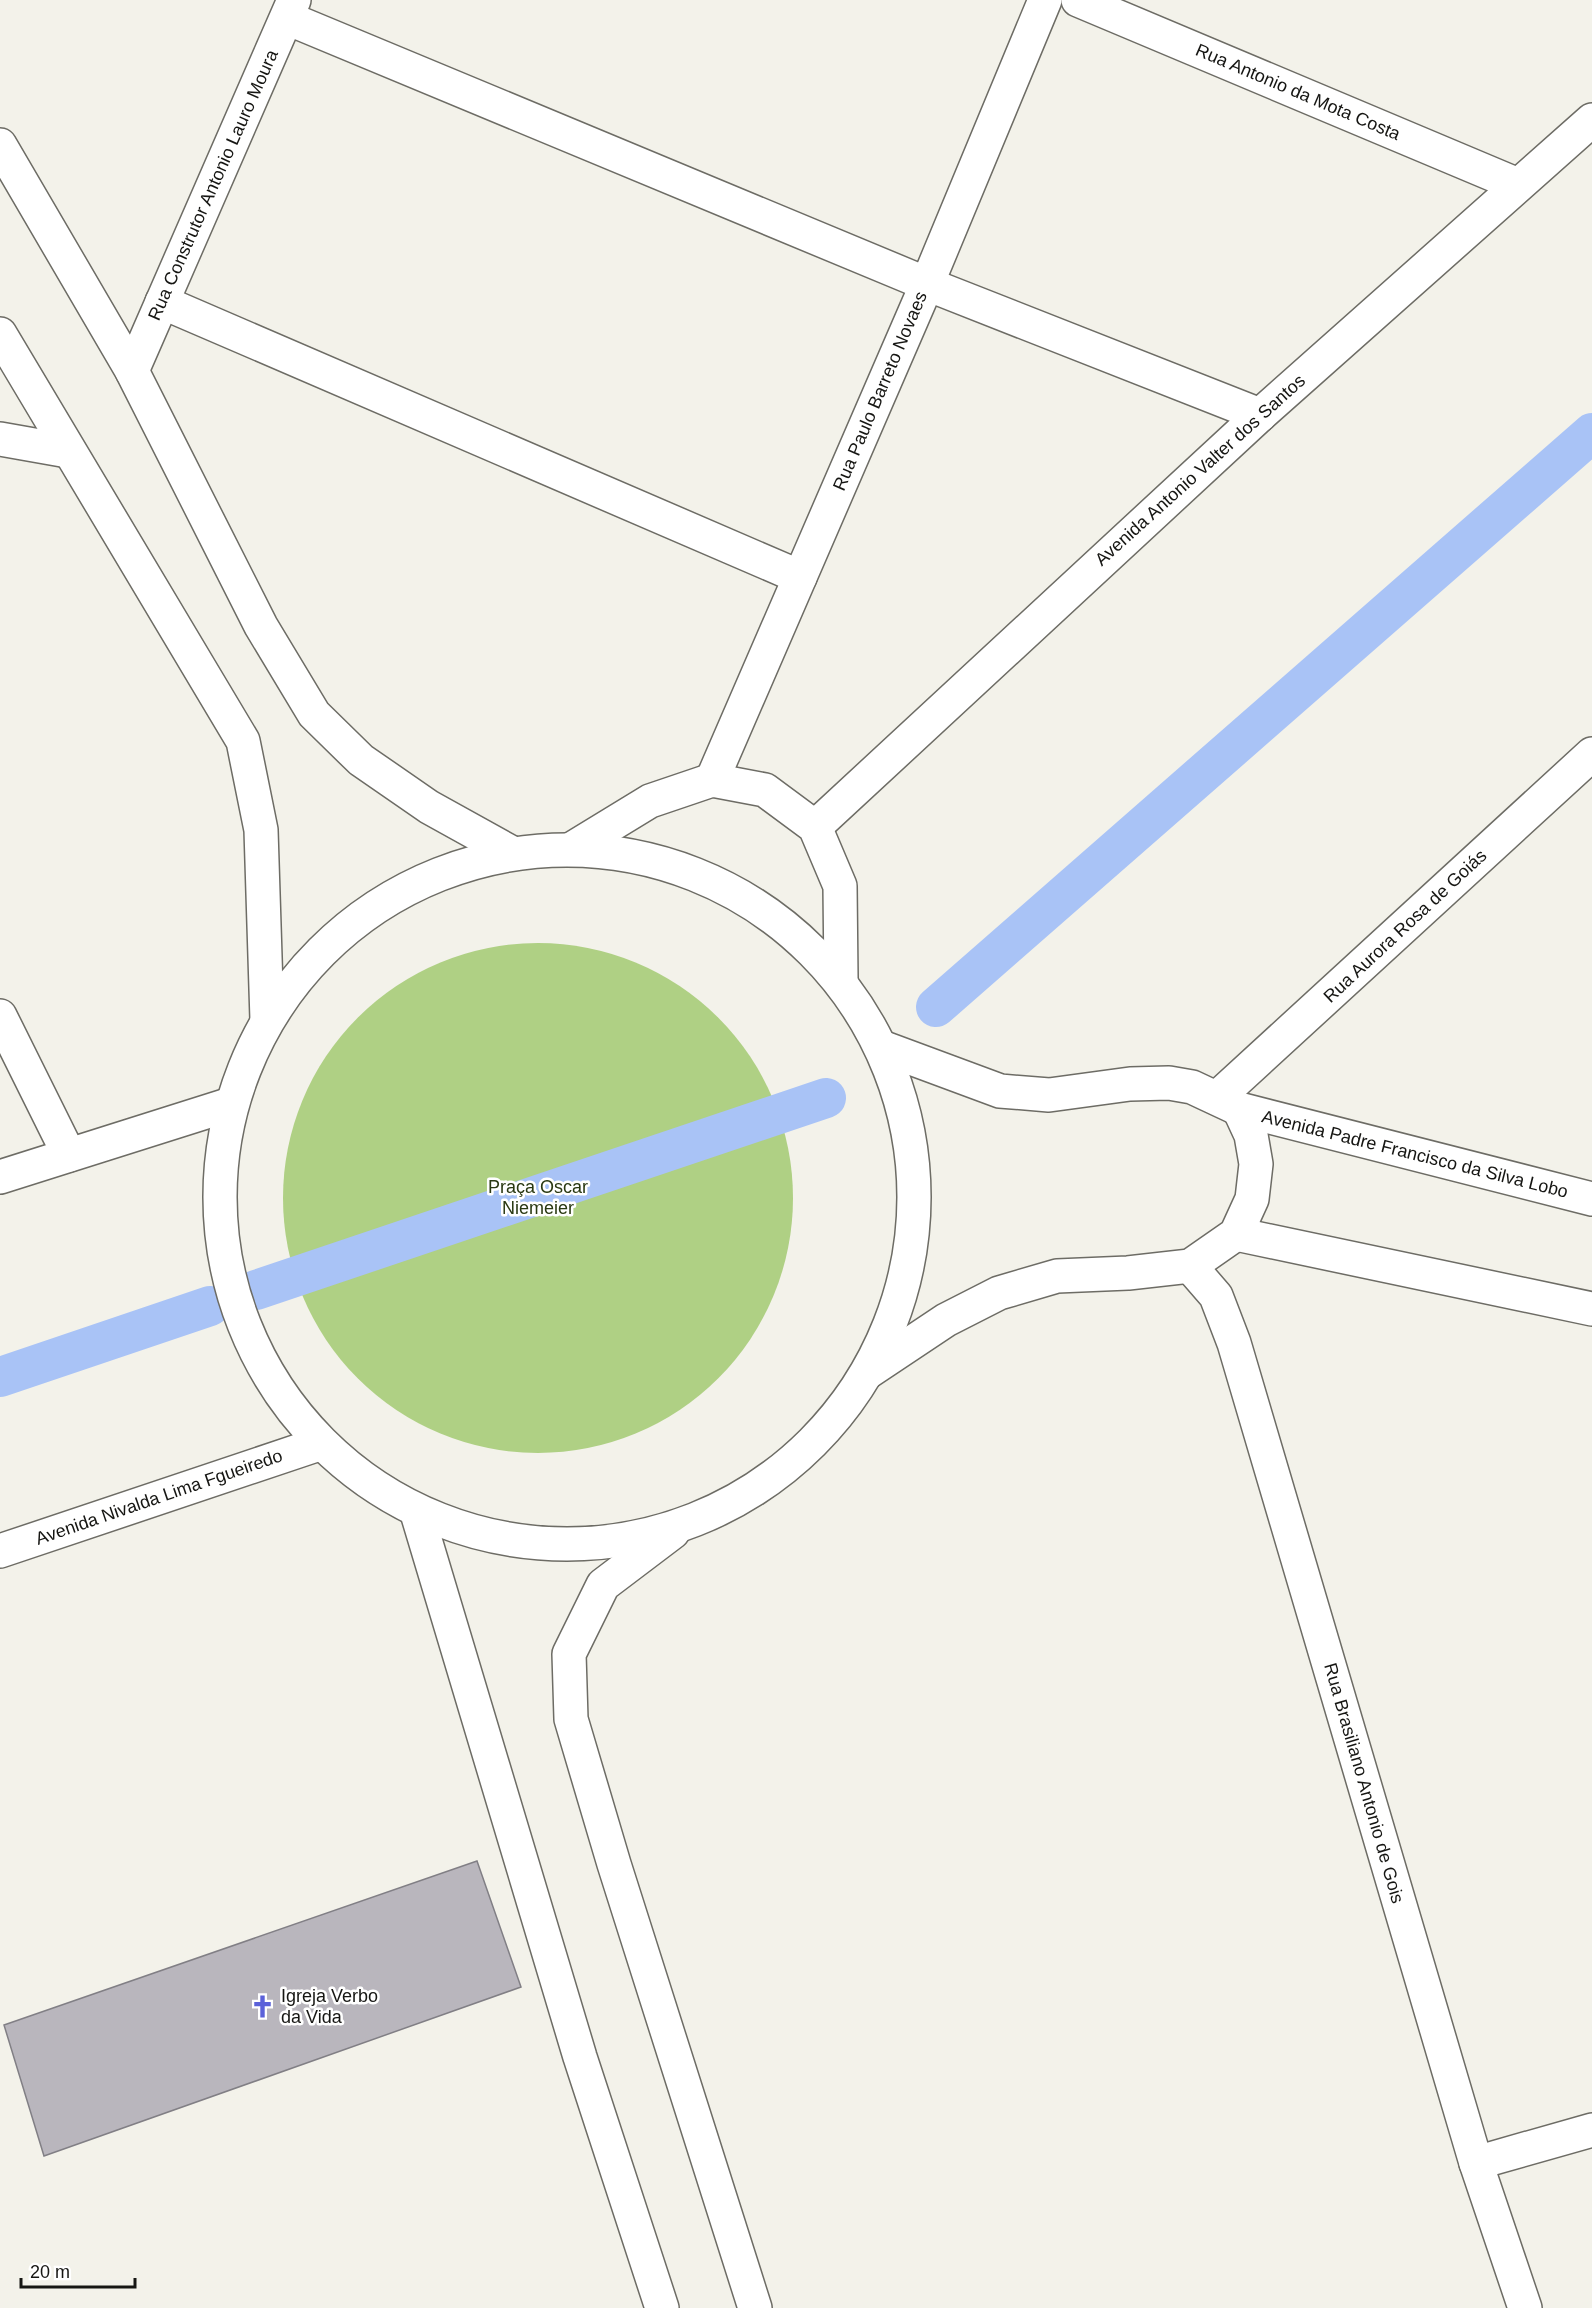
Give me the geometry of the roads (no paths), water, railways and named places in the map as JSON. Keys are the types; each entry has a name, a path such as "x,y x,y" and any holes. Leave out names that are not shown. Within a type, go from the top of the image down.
{"street":[{"name":"Rua Paulo Barreto Novaes","path":"712,780 927,284 1045,0"},
{"name":"Rua Antonio da Mota Costa","path":"1078,0 1518,185"},
{"path":"291,9 927,284 1260,414"},
{"name":"Rua Construtor Antonio Lauro Moura","path":"132,370 291,9"},
{"name":"Avenida Antonio Valter dos Santos","path":"815,827 1260,414 1592,120"},
{"path":"0,145 132,370 261,626 314,714 361,760 429,807 512,853"},
{"path":"162,302 800,577"},
{"path":"0,334 243,741 261,830 267,1020"},
{"path":"0,440 68,451"},
{"name":"Rua Aurora Rosa de Goiás","path":"1228,1103 1592,754"},
{"path":"573,848 650,801 712,780 765,790 815,827 840,886 841,978"},
{"path":"681,1527 592,1545 502,1540 417,1513 365,1483 319,1444 263,1371 229,1286 218,1195 231,1104 267,1020 331,941 416,884 512,853 573,848 675,864 766,909 841,978 884,1048 909,1128 916,1212 902,1295 868,1372 818,1438 754,1490 681,1527 603,1585 569,1654 571,1719 614,1864 756,2308"},
{"path":"0,1016 69,1155"},
{"name":"Avenida Padre Francisco da Silva Lobo","path":"884,1048 1000,1091 1049,1095 1130,1084 1169,1083 1192,1088 1228,1103 1592,1198"},
{"path":"868,1372 945,1320 999,1293 1057,1276 1128,1273 1190,1266 1236,1234 1252,1199 1256,1164 1251,1135 1228,1103"},
{"path":"0,1177 231,1104"},
{"path":"1236,1234 1590,1315"},
{"name":"Rua Brasiliano Antonio de Gois","path":"1190,1266 1216,1296 1234,1343 1476,2163 1525,2308"},
{"name":"Avenida Nivalda Lima Fgueiredo","path":"0,1551 319,1444"},
{"path":"417,1513 580,2058 662,2308"},
{"path":"1476,2163 1592,2130"}],"waterway":[{"path":"936,1007 1592,433"},
{"path":"256,1290 826,1098"},
{"path":"0,1377 210,1306"}],"place":[{"name":"Igreja Verbo da Vida","path":"263,2006"}],"park label":[{"name":"Praça Oscar Niemeier","path":"538,1197"}]}
